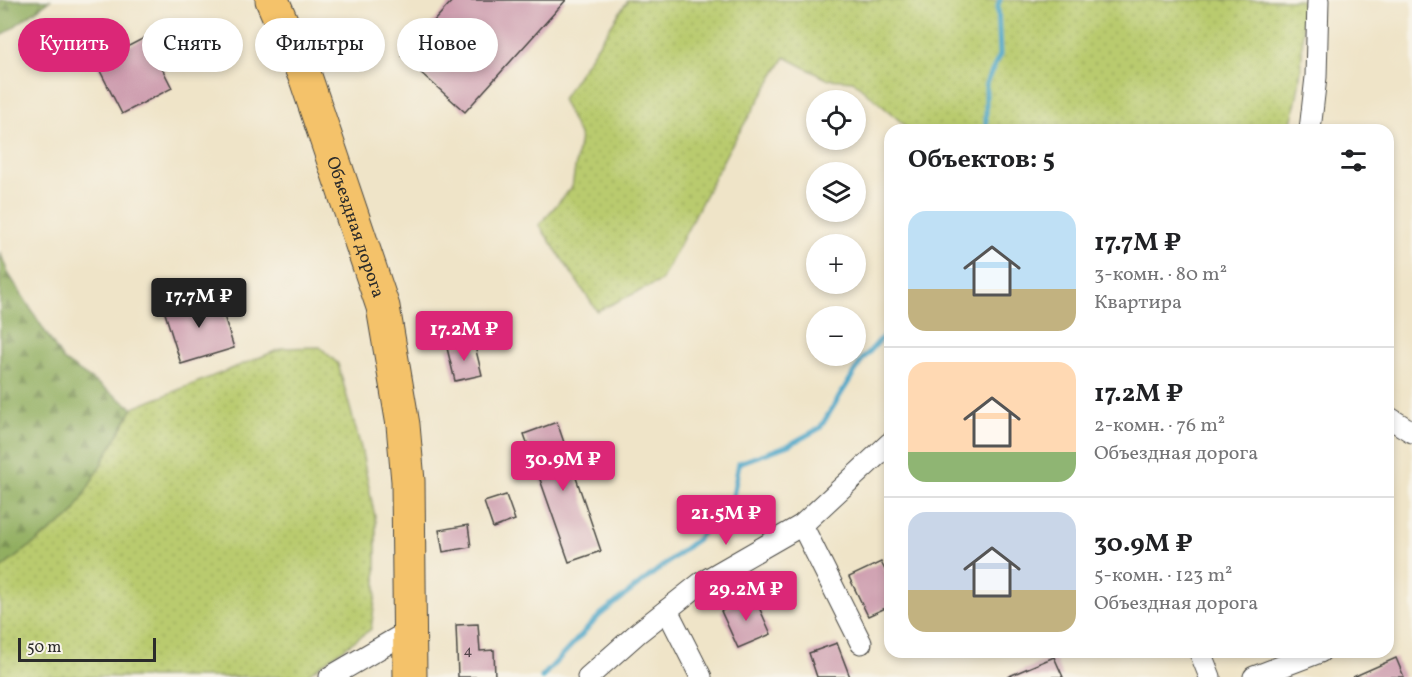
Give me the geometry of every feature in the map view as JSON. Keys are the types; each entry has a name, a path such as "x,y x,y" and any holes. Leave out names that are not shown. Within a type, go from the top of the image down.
{"main road":[{"name":"Объездная дорога","path":"272,0 306,79 383,307 403,425 408,481 410,677"}],"street":[{"path":"1311,124 1316,77 1318,0"},
{"path":"1394,421 1412,432"},
{"path":"588,677 702,583 802,525 884,449"},
{"path":"802,525 861,643"},
{"path":"667,610 701,677"},
{"path":"330,677 410,631"},
{"path":"689,654 691,677"},
{"path":"1202,658 1210,677"},
{"path":"1254,677 1304,658"}],"green space":[{"path":"0,0 50,0 26,18 18,18 18,24 0,37"},
{"path":"628,0 1302,0 1301,66 1290,124 903,124 853,81 827,79 785,57 729,149 661,281 597,311 539,225 572,187 580,137 562,99"},
{"path":"0,252 8,273 63,360 133,408 73,514 0,569"},
{"path":"320,347 338,364 361,448 376,522 376,594 371,629 304,677 0,677 0,569 73,514 133,408 283,348"}],"building":[{"path":"453,0 566,0 465,112 420,72 498,72 498,18 437,18"},
{"path":"142,39 142,72 164,72 172,88 122,114 101,72 130,72 130,45"},
{"path":"217,293 234,348 181,364 164,310"},
{"path":"474,342 482,375 455,381 447,348"},
{"path":"557,422 601,551 569,562 524,434"},
{"path":"506,495 515,520 493,528 484,502"},
{"path":"468,525 471,547 443,552 439,530"},
{"path":"881,562 884,568 884,609 868,616 849,577"},
{"path":"754,596 771,634 738,648 721,611"},
{"path":"478,624 480,651 494,650 495,677 458,677 456,625"},
{"path":"837,643 850,677 817,677 809,653"},
{"path":"1054,658 1063,677 1007,677"},
{"path":"1396,658 1404,677 1353,677"}],"waterway":[{"path":"986,124 986,83 1000,55 998,5 1000,0"},
{"path":"542,677 600,615 696,540 732,502 739,463 789,445 820,428 862,360 884,336"}]}
